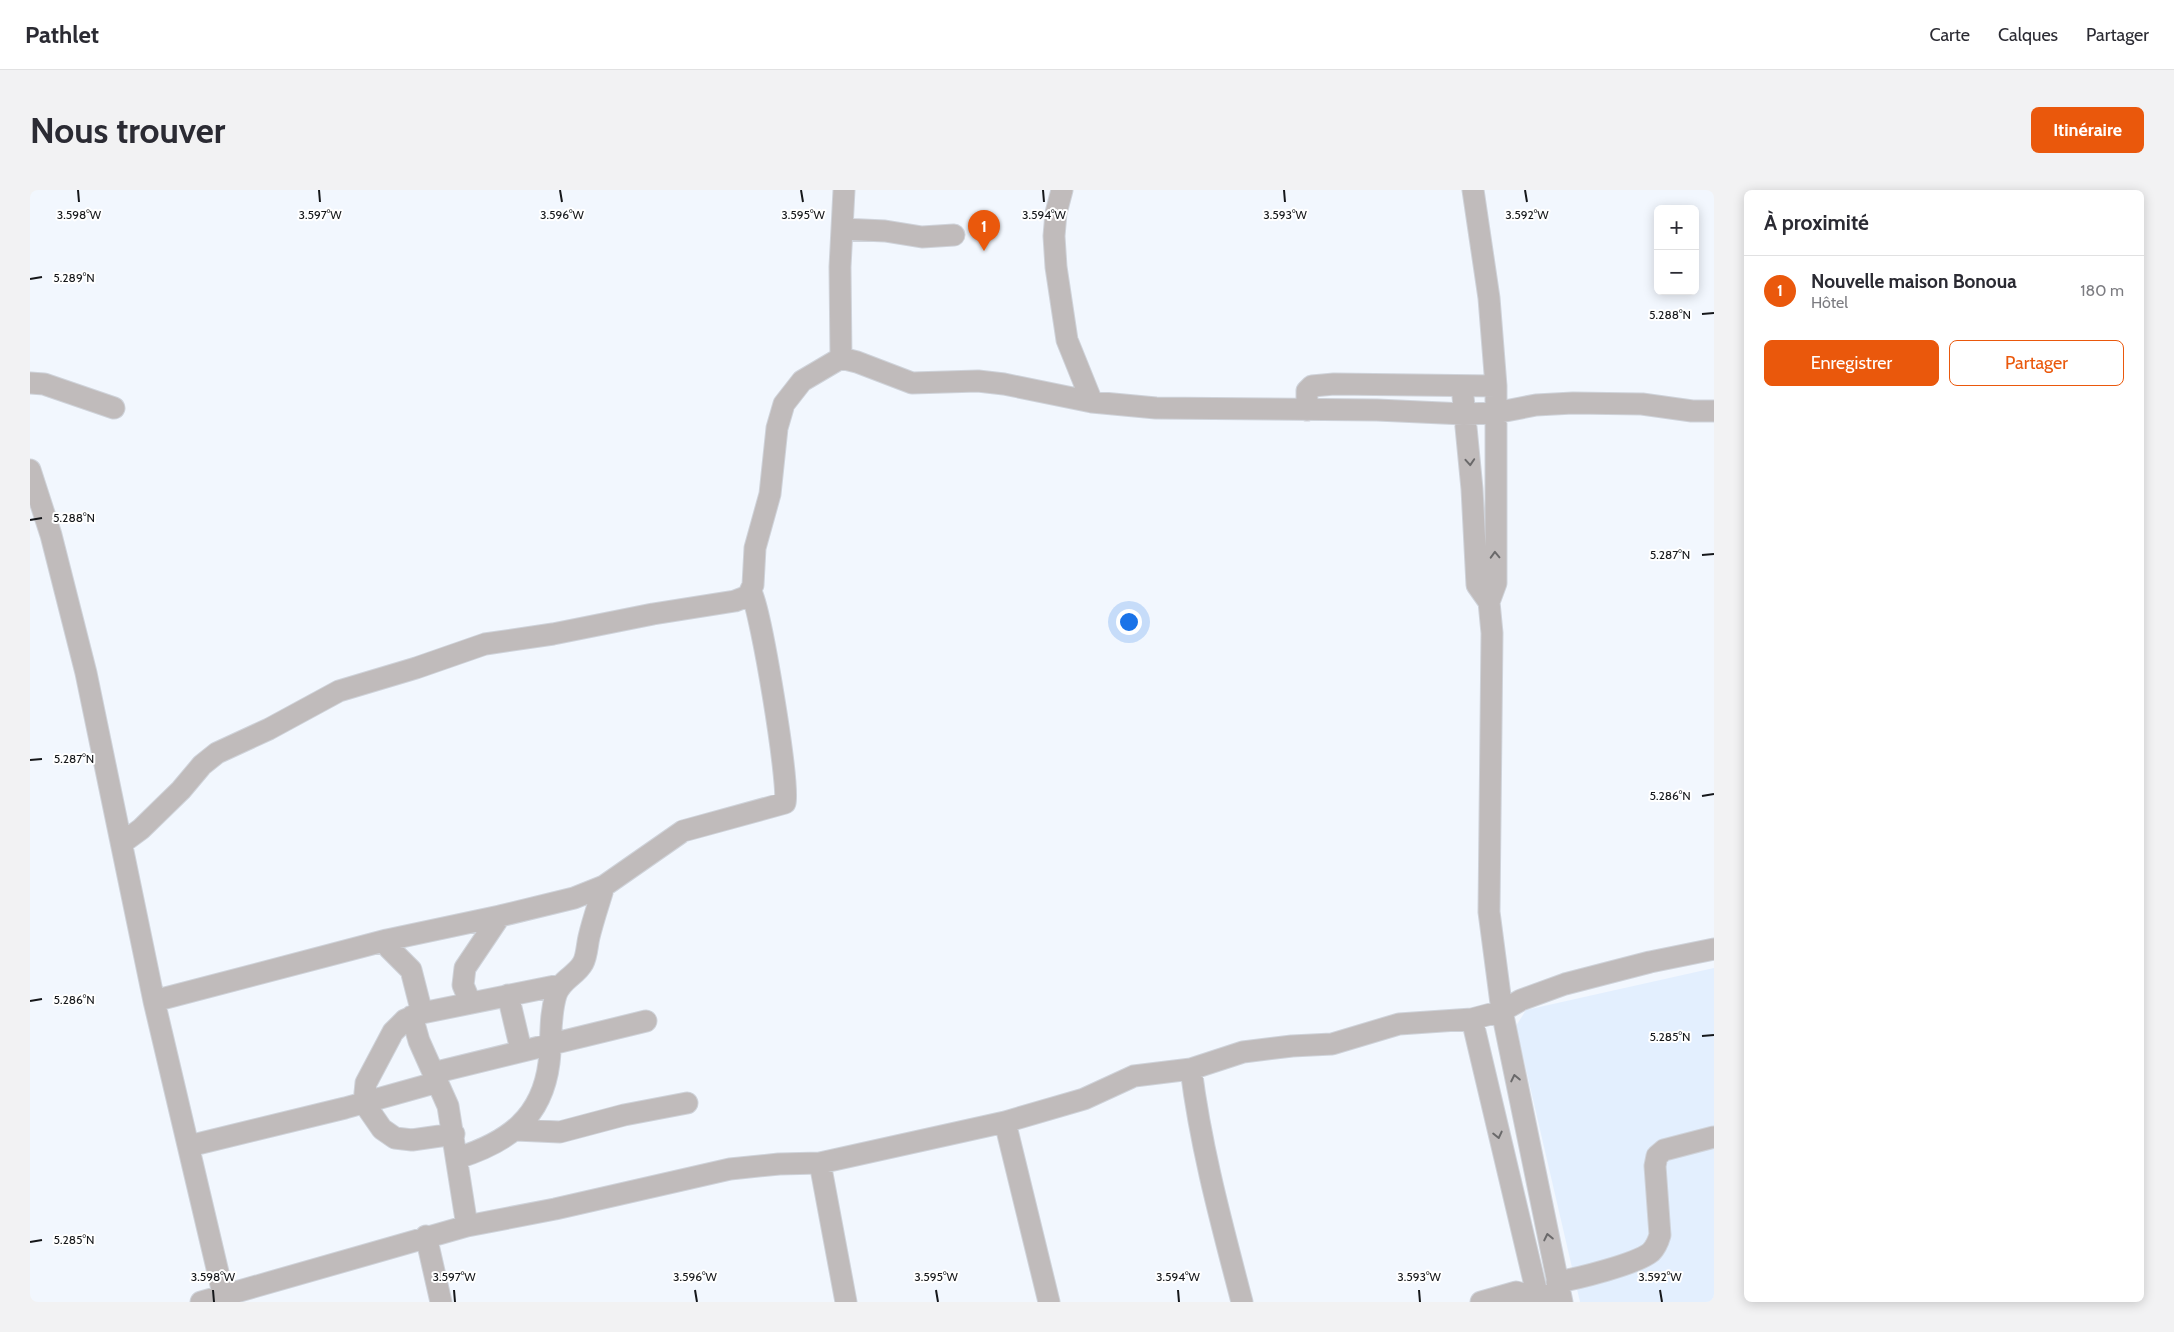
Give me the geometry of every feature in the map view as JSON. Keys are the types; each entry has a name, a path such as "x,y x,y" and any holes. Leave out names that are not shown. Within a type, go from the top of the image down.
{"street":[{"path":"841,358 844,190"},
{"path":"1062,190 1056,213 1054,236 1064,328 1092,402"},
{"path":"1473,190 1488,298 1496,386 1496,583 1490,602 1492,634 1489,912 1502,1011 1558,1286"},
{"path":"842,229 885,231 922,237 954,235"},
{"path":"154,1001 387,940 566,901 604,886 682,831 786,803 785,778 763,634 758,609 751,592 755,548 770,494 777,428 784,404 792,391 802,381 841,358 857,362 912,383 978,381 1004,384 1092,402 1156,408 1377,410 1464,414 1495,413 1536,406 1573,403 1642,404 1692,411 1714,411"},
{"path":"30,383 44,384 114,408"},
{"path":"1306,410 1307,391 1310,387 1334,384 1496,386"},
{"path":"1375,384 1377,410"},
{"path":"1462,386 1472,489 1477,585 1490,602"},
{"path":"30,470 52,535 86,673 154,1001 224,1298"},
{"path":"122,843 141,830 181,790 202,765 217,753 270,729 339,691 416,668 485,644 553,634 653,614 735,602 744,599 751,592"},
{"path":"454,1134 412,1140 395,1138 382,1129 364,1103 366,1083 377,1059 400,1024 417,1015 470,1002 560,985 584,963 604,886"},
{"path":"470,1002 463,985 465,968 500,916"},
{"path":"387,940 390,948 411,970 417,1015 435,1077 448,1106 458,1158 467,1226"},
{"path":"201,1302 224,1298 426,1236 467,1226 730,1169 779,1164 820,1163 1005,1122 1084,1099 1134,1076 1191,1069 1225,1057 1263,1048 1332,1044 1399,1024 1472,1019 1502,1011 1521,1000 1564,984 1650,962 1714,949"},
{"path":"458,1158 474,1153 516,1130 527,1119 540,1100 549,1063 550,1023 560,985"},
{"path":"508,995 520,1050"},
{"path":"1472,1019 1539,1300"},
{"path":"189,1146 364,1103 435,1077 520,1050 646,1021"},
{"path":"1191,1069 1203,1147 1224,1240 1242,1302"},
{"path":"516,1130 560,1132 624,1114 687,1103"},
{"path":"1005,1122 1049,1302"},
{"path":"1539,1300 1558,1286 1649,1254 1657,1245 1660,1236 1654,1166 1657,1156 1664,1150 1714,1137"},
{"path":"820,1163 846,1302"},
{"path":"426,1236 441,1302"},
{"path":"1532,1273 1558,1286"},
{"path":"1481,1302 1516,1292 1532,1273"},
{"path":"1516,1292 1539,1300"}],"shaded area":[{"path":"1714,968 1714,1302 1580,1302 1516,1026 1526,1010"}],"place":[{"name":"Nouvelle maison Bonoua","path":"984,251"}]}
